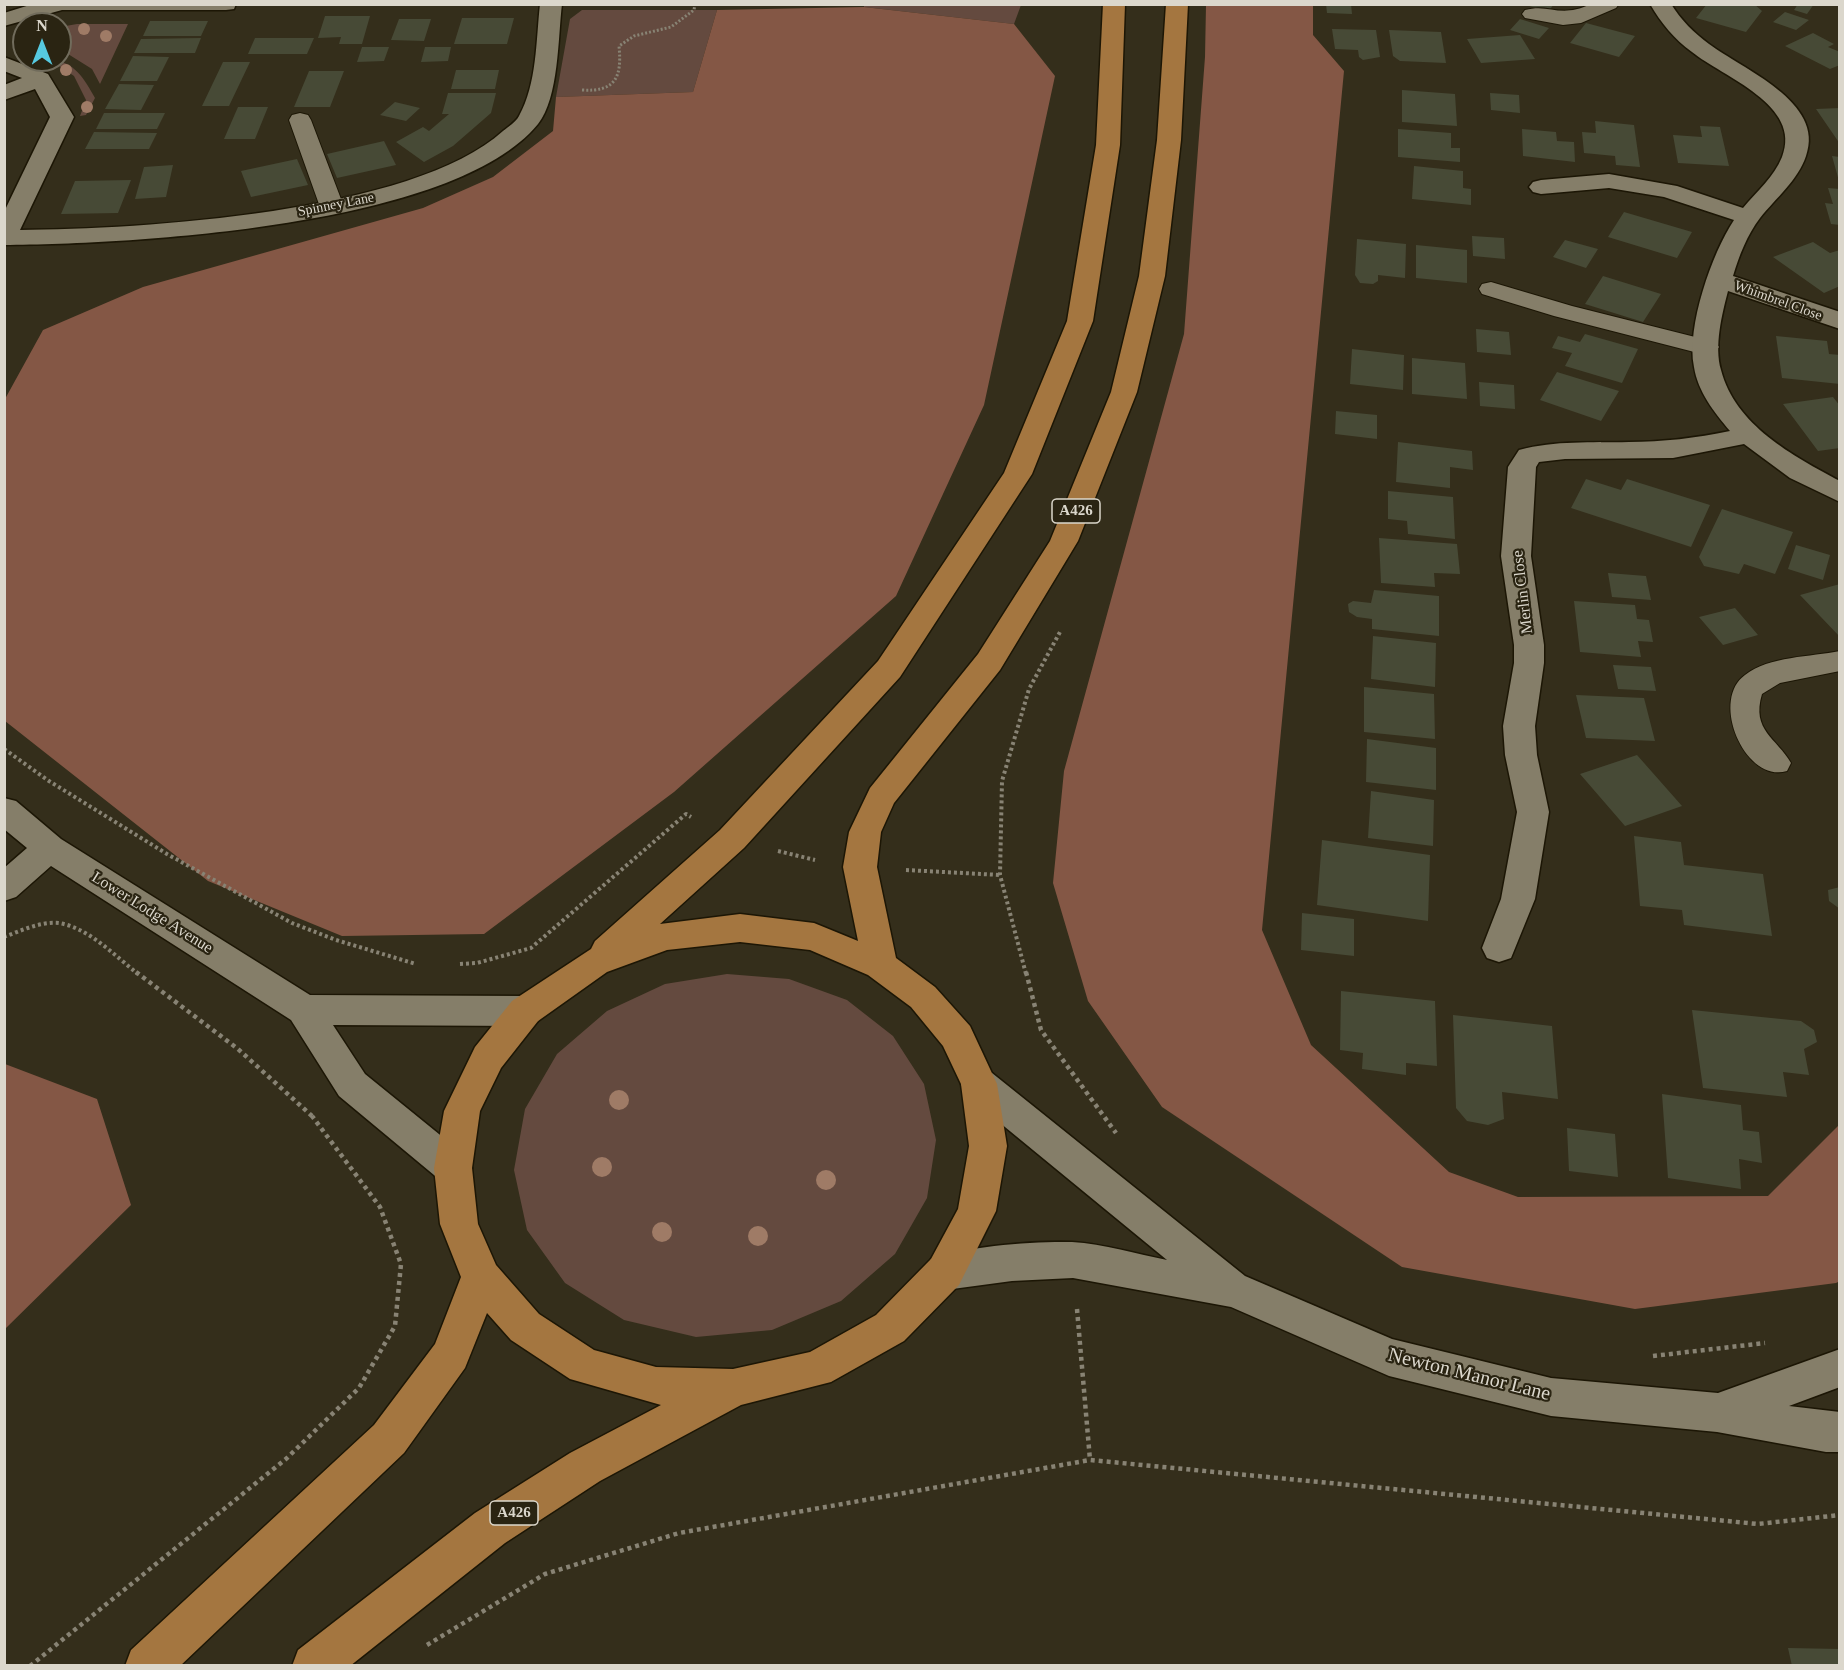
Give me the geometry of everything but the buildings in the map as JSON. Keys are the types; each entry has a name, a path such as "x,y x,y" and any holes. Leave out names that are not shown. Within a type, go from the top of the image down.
{"highway":[{"path":"594,962 666,936 740,928 814,937 880,965 923,997 957,1037 979,1084 988,1146 977,1211 945,1272 890,1328 817,1369 733,1389 656,1386 584,1366 525,1327 481,1277 459,1224 453,1168 462,1111 488,1058 525,1011 594,962 732,839 889,669 1018,474 1080,321 1108,145 1114,4"},
{"name":"A426","path":"880,965 860,867 865,832 881,797 989,662 1064,541 1124,392 1152,276 1169,140 1177,4"},
{"path":"147,1665 389,1439 451,1355 481,1277"},
{"name":"A426","path":"314,1665 490,1528 585,1467 733,1389"}],"street":[{"path":"4,20 58,4"},
{"path":"65,4 226,4"},
{"name":"Spinney Lane","path":"4,238 96,237 236,222 375,198 452,172 495,151 529,120 541,89 551,4"},
{"path":"1660,4 1668,17 1692,41 1766,91 1786,109 1797,130 1798,150 1789,168 1748,217 1717,279 1706,347 1707,369 1722,404 1750,435 1781,458 1839,493"},
{"path":"4,64 31,72 40,79 62,117 4,238"},
{"path":"4,93 40,79"},
{"path":"1541,187 1609,181 1668,191 1748,217"},
{"name":"Whimbrel Close","path":"1717,279 1839,321"},
{"name":"Merlin Close","path":"1499,948 1518,899 1533,812 1521,755 1519,726 1529,663 1529,645 1516,556 1522,467 1529,456 1561,448 1625,452 1705,447 1750,435"},
{"name":"Lower Lodge Avenue","path":"4,810 49,848 304,1010 352,1085 453,1168"},
{"path":"4,888 49,848"},
{"path":"304,1010 525,1011"},
{"name":"Newton Manor Lane","path":"979,1084 1234,1290"},
{"name":"Newton Manor Lane","path":"945,1272 1011,1263 1073,1260 1234,1290 1389,1357 1551,1397 1717,1412 1826,1432 1839,1432"},
{"name":"Newton Manor Lane","path":"1717,1412 1839,1368"}],"lane":[{"path":"1532,14 1563,19 1581,17 1609,4"},
{"path":"300,120 332,207"},
{"path":"1491,289 1563,311 1706,347"},
{"path":"1776,763 1757,745 1748,726 1744,702 1753,684 1769,676 1839,661"}],"path":[{"path":"541,89 558,87 597,92 609,89 616,81 621,57 619,46 634,36 671,27 694,10 696,4"},
{"path":"1063,626 1029,689 1002,781 1000,875 1041,1029 1125,1145 1103,1184"},
{"path":"4,749 49,781 167,854 292,922 336,940 423,966"},
{"path":"4,937 32,927 58,923 83,932 238,1049 312,1116"},
{"path":"1073,1260 1090,1460"},
{"path":"1651,1357 1768,1343"},
{"path":"423,1647 545,1574 679,1533 1090,1460 1758,1524 1839,1515"}],"shaded area":[{"path":"864,4 1021,5 1014,24 864,7"},
{"path":"1206,5 1313,5 1313,35 1344,71 1262,930 1311,1045 1449,1172 1518,1197 1768,1196 1839,1125 1840,1281 1836,1283 1635,1309 1402,1267 1162,1107 1088,1001 1053,883 1064,771 1184,334 1205,57"},
{"path":"864,7 1014,24 1055,76 984,405 896,596 674,792 484,934 342,936 208,881 5,721 5,399 43,330 143,287 423,208 493,177 553,131 556,97 693,92 717,10"},
{"path":"582,10 717,10 693,92 556,97 570,19"},
{"path":"128,24 100,84 92,69 72,56 72,25"},
{"path":"72,67 87,84 95,98 86,115 80,116 86,100 74,76 68,72 72,72"},
{"path":"727,974 789,979 847,1000 893,1036 924,1084 936,1140 927,1198 895,1254 841,1301 772,1330 696,1337 624,1320 565,1283 527,1230 514,1170 525,1109 557,1054 607,1011 665,984"},
{"path":"5,1064 97,1099 131,1205 5,1329"}]}
